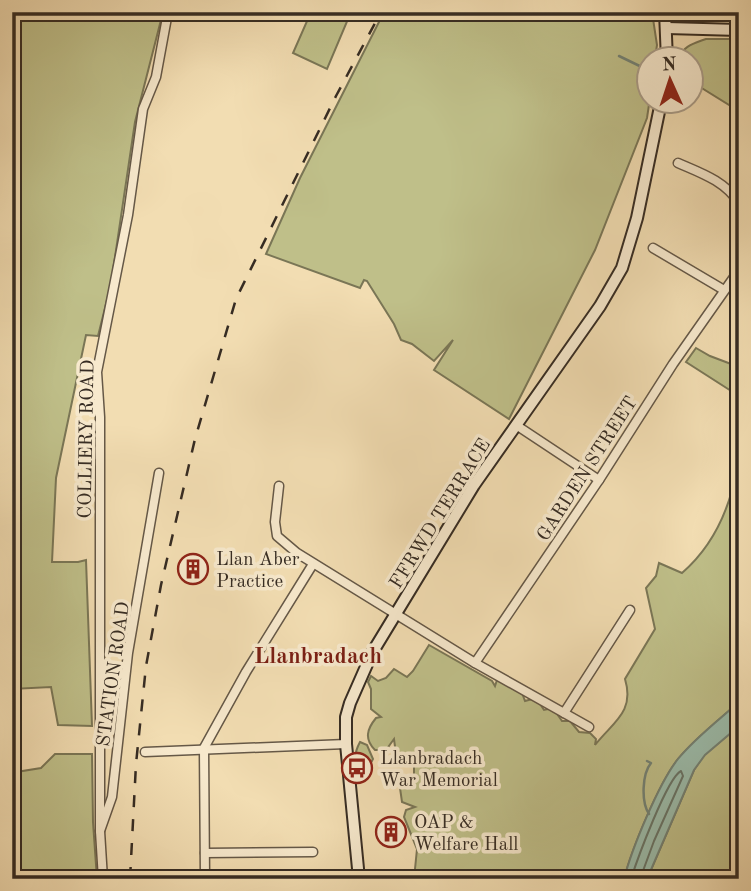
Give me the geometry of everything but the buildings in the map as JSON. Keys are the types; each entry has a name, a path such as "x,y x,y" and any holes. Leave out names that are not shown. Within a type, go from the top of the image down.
{"street":[{"name":"COLLIERY ROAD","path":"100,831 100,416 97,372 128,215 143,109 156,77 168,12"},
{"path":"665,12 667,46"},
{"path":"667,28 739,30"},
{"name":"FFRWD TERRACE","path":"359,879 346,744 346,717 357,685 373,653 474,485 600,306 622,268 637,218 658,116"},
{"path":"678,163 711,177 731,191 739,202"},
{"path":"653,248 724,290"},
{"name":"GARDEN STREET","path":"475,663 739,270"},
{"path":"514,428 599,480"},
{"name":"STATION ROAD","path":"103,879 100,831 112,797 128,653 159,473"},
{"path":"279,486 275,522 277,536 313,564 358,589 475,663 589,727"},
{"path":"205,879 204,748 246,672 313,564"},
{"path":"564,713 631,611"},
{"path":"145,752 346,744"},
{"path":"205,853 313,852"}],"green space":[{"path":"12,12 163,12 135,122 111,284 98,336 86,335 56,478 52,562 86,560 92,726 58,725 51,687 12,689"},
{"path":"311,12 351,12 327,69 293,53"},
{"path":"384,12 652,12 657,46 636,46 636,116 647,118 595,250 509,419 434,370 453,340 434,361 412,344 401,340 367,281 364,280 360,288 266,254 300,178"},
{"path":"706,39 739,39 739,122 734,119 737,110 706,91 706,46 690,46"},
{"path":"696,348 739,367 739,396 686,362"},
{"path":"739,472 739,702 678,759 647,816 624,879 414,879 417,849 404,817 406,810 415,807 402,802 399,781 414,775 414,763 396,754 394,739 386,750 375,750 369,742 370,726 376,718 381,717 371,709 371,689 368,682 371,676 378,681 386,678 394,669 407,677 429,645 492,681 495,686 497,680 521,690 525,701 536,698 544,710 553,708 562,721 570,721 579,732 590,733 596,739 595,745 621,716 627,700 625,679 655,629 646,588 656,576 659,563 682,573 693,563 717,528"},
{"path":"739,726 739,879 647,879 694,770 704,755"},
{"path":"360,742 367,745 373,759 366,772 358,773 355,757"},
{"path":"55,754 92,754 97,879 12,879 12,755 16,772 41,768"}],"water":[{"path":"739,702 739,726 705,755 694,770 647,879 624,879 647,816 678,759"}],"waterway":[{"path":"619,56 636,64"},
{"path":"647,761 651,763 644,781 644,795 649,814"}],"railway":[{"path":"130,879 136,764 146,666 161,585 195,439 236,299 336,96 381,12"}],"place":[{"name":"Llan Aber Practice","path":"193,569"},
{"name":"Llanbradach War Memorial","path":"357,768"},
{"name":"OAP & Welfare Hall","path":"391,832"}],"district":[{"name":"Llanbradach","path":"318,655"}]}
